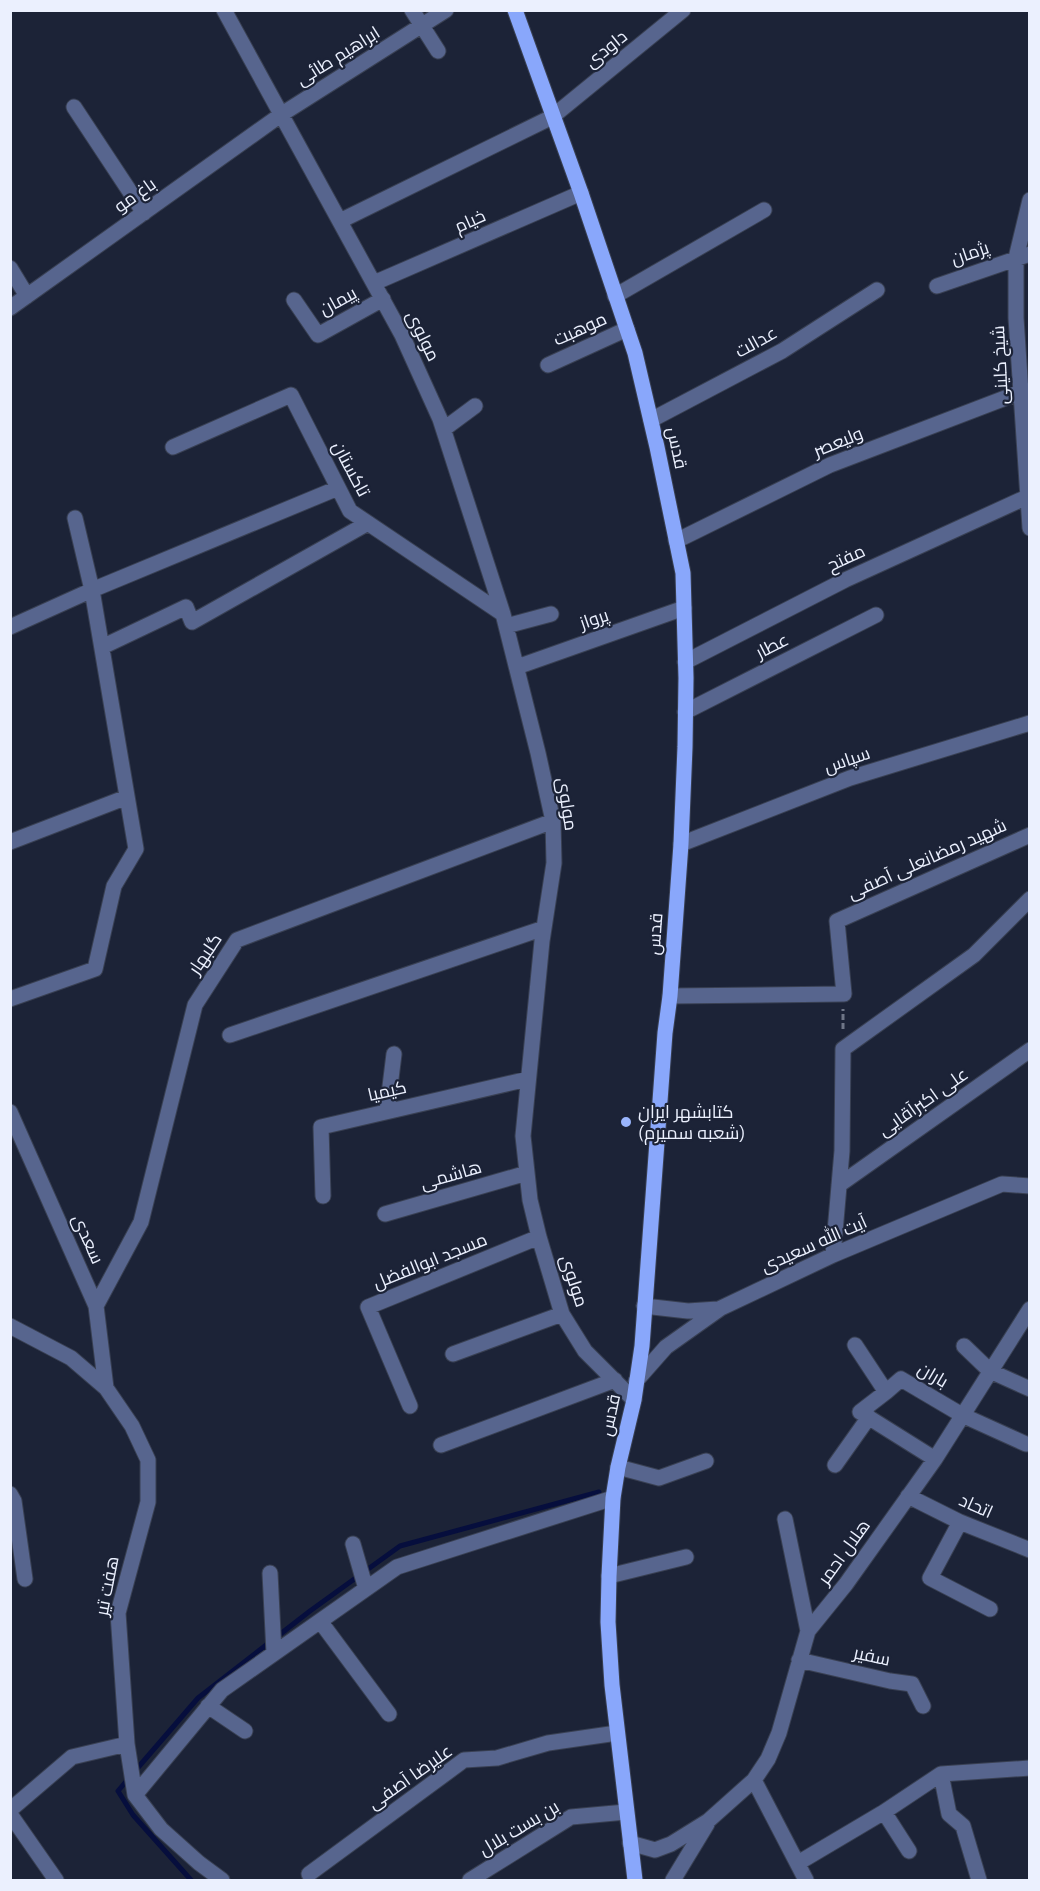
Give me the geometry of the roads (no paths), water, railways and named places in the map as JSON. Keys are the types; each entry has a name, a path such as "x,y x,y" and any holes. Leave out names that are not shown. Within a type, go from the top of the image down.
{"main road":[{"name":"قدس","path":"515,10 635,354 682,573 685,712 681,844 670,996 665,1033 642,1346 634,1400 618,1467 609,1576 608,1623 617,1733 635,1881"}],"street":[{"name":"مولوی","path":"224,10 402,335 444,429 505,620 553,821 554,863 544,928 523,1136 530,1200 562,1314 585,1351 634,1400"},
{"path":"412,10 438,51"},
{"name":"ابراهیم طائی","path":"282,114 446,10"},
{"name":"داودی","path":"552,117 683,10"},
{"path":"74,107 144,213"},
{"name":"باغ مو","path":"10,308 282,114"},
{"path":"340,221 552,117"},
{"name":"خیام","path":"374,283 580,193"},
{"name":"شیخ کلینی","path":"1029,200 1017,318 1025,392 1029,528"},
{"path":"615,296 764,210"},
{"name":"پژمان","path":"937,286 1023,256"},
{"path":"10,268 27,296"},
{"name":"عدالت","path":"651,420 782,351 877,290"},
{"name":"پیمان","path":"294,300 318,334 383,299"},
{"name":"موهبت","path":"548,365 627,329"},
{"name":"ولیعصر","path":"676,541 830,465 1025,392"},
{"name":"تاکستان","path":"173,447 291,396 350,511 505,620"},
{"path":"444,429 475,406"},
{"path":"10,627 92,590 338,488"},
{"name":"مفتح","path":"685,662 844,580 1028,498"},
{"path":"10,999 95,969 114,886 136,849 92,590 75,518"},
{"path":"102,647 186,607 192,622 368,523"},
{"name":"پرواز","path":"517,667 684,608"},
{"path":"505,620 551,614"},
{"name":"عطار","path":"685,712 876,615"},
{"name":"سپاس","path":"681,844 850,778 1029,723"},
{"path":"10,842 127,797"},
{"name":"گلبهار","path":"96,1306 141,1222 195,1005 237,940 553,821"},
{"name":"شهید رمضانعلی آصفی","path":"670,996 844,994 837,921 1029,835"},
{"path":"833,1256 842,1151 843,1049 974,955 1029,899"},
{"path":"230,1035 544,928"},
{"name":"علی اکبرآقایی","path":"839,1185 1029,1050"},
{"path":"387,1111 394,1054"},
{"name":"کیمیا","path":"323,1196 321,1127 528,1079"},
{"name":"سعدی","path":"10,1112 96,1306 106,1388"},
{"name":"هاشمی","path":"385,1214 527,1173"},
{"name":"آیت الله سعیدی","path":"636,1381 666,1347 721,1308 833,1256 1002,1184 1029,1186"},
{"name":"مسجد ابوالفضل","path":"410,1406 368,1307 539,1237"},
{"path":"644,1306 688,1311 721,1308"},
{"name":"هلال احمر","path":"708,1821 754,1780 768,1759 779,1733 808,1631 846,1584 935,1459 1029,1309"},
{"path":"453,1354 562,1314"},
{"name":"هفت تیر","path":"10,1326 71,1358 106,1388 132,1426 148,1460 148,1502 118,1613 127,1744 134,1789"},
{"path":"855,1345 886,1392 860,1412 935,1459"},
{"path":"964,1346 990,1371 1029,1389"},
{"name":"باران","path":"886,1392 902,1379 962,1415"},
{"path":"441,1445 615,1380"},
{"path":"962,1415 1026,1444"},
{"path":"835,1465 869,1417"},
{"path":"618,1467 659,1478 706,1461"},
{"path":"10,1494 14,1501 25,1579"},
{"name":"اتحاد","path":"908,1496 960,1522 1029,1550"},
{"path":"222,1881 161,1829 134,1789 222,1690 273,1645 320,1621 363,1579 614,1498"},
{"path":"785,1519 808,1631"},
{"path":"960,1522 930,1578 990,1609"},
{"path":"353,1544 363,1579"},
{"path":"609,1576 686,1557"},
{"path":"270,1573 273,1645"},
{"path":"320,1621 389,1714"},
{"name":"سفیر","path":"799,1660 912,1684 923,1706"},
{"path":"208,1706 245,1731"},
{"name":"علیرضا آصفی","path":"309,1874 464,1760 497,1758 548,1743 617,1733"},
{"path":"10,1810 72,1757 127,1744"},
{"path":"798,1863 884,1812 941,1774 1029,1768"},
{"path":"941,1774 949,1814 963,1826 979,1881"},
{"path":"754,1780 806,1881"},
{"name":"بن بست بلال","path":"470,1881 571,1817 626,1812"},
{"path":"884,1812 909,1851"},
{"path":"10,1814 56,1881"},
{"path":"630,1843 655,1850 671,1844 708,1821"},
{"path":"673,1881 708,1821"}],"waterway":[{"path":"135,1771 198,1698 310,1611 400,1546 599,1492"},
{"path":"129,1778 118,1791 133,1815 191,1880"}],"place":[{"name":"کتابشهر ایران (شعبه سمیرم)","path":"626,1122"}]}
